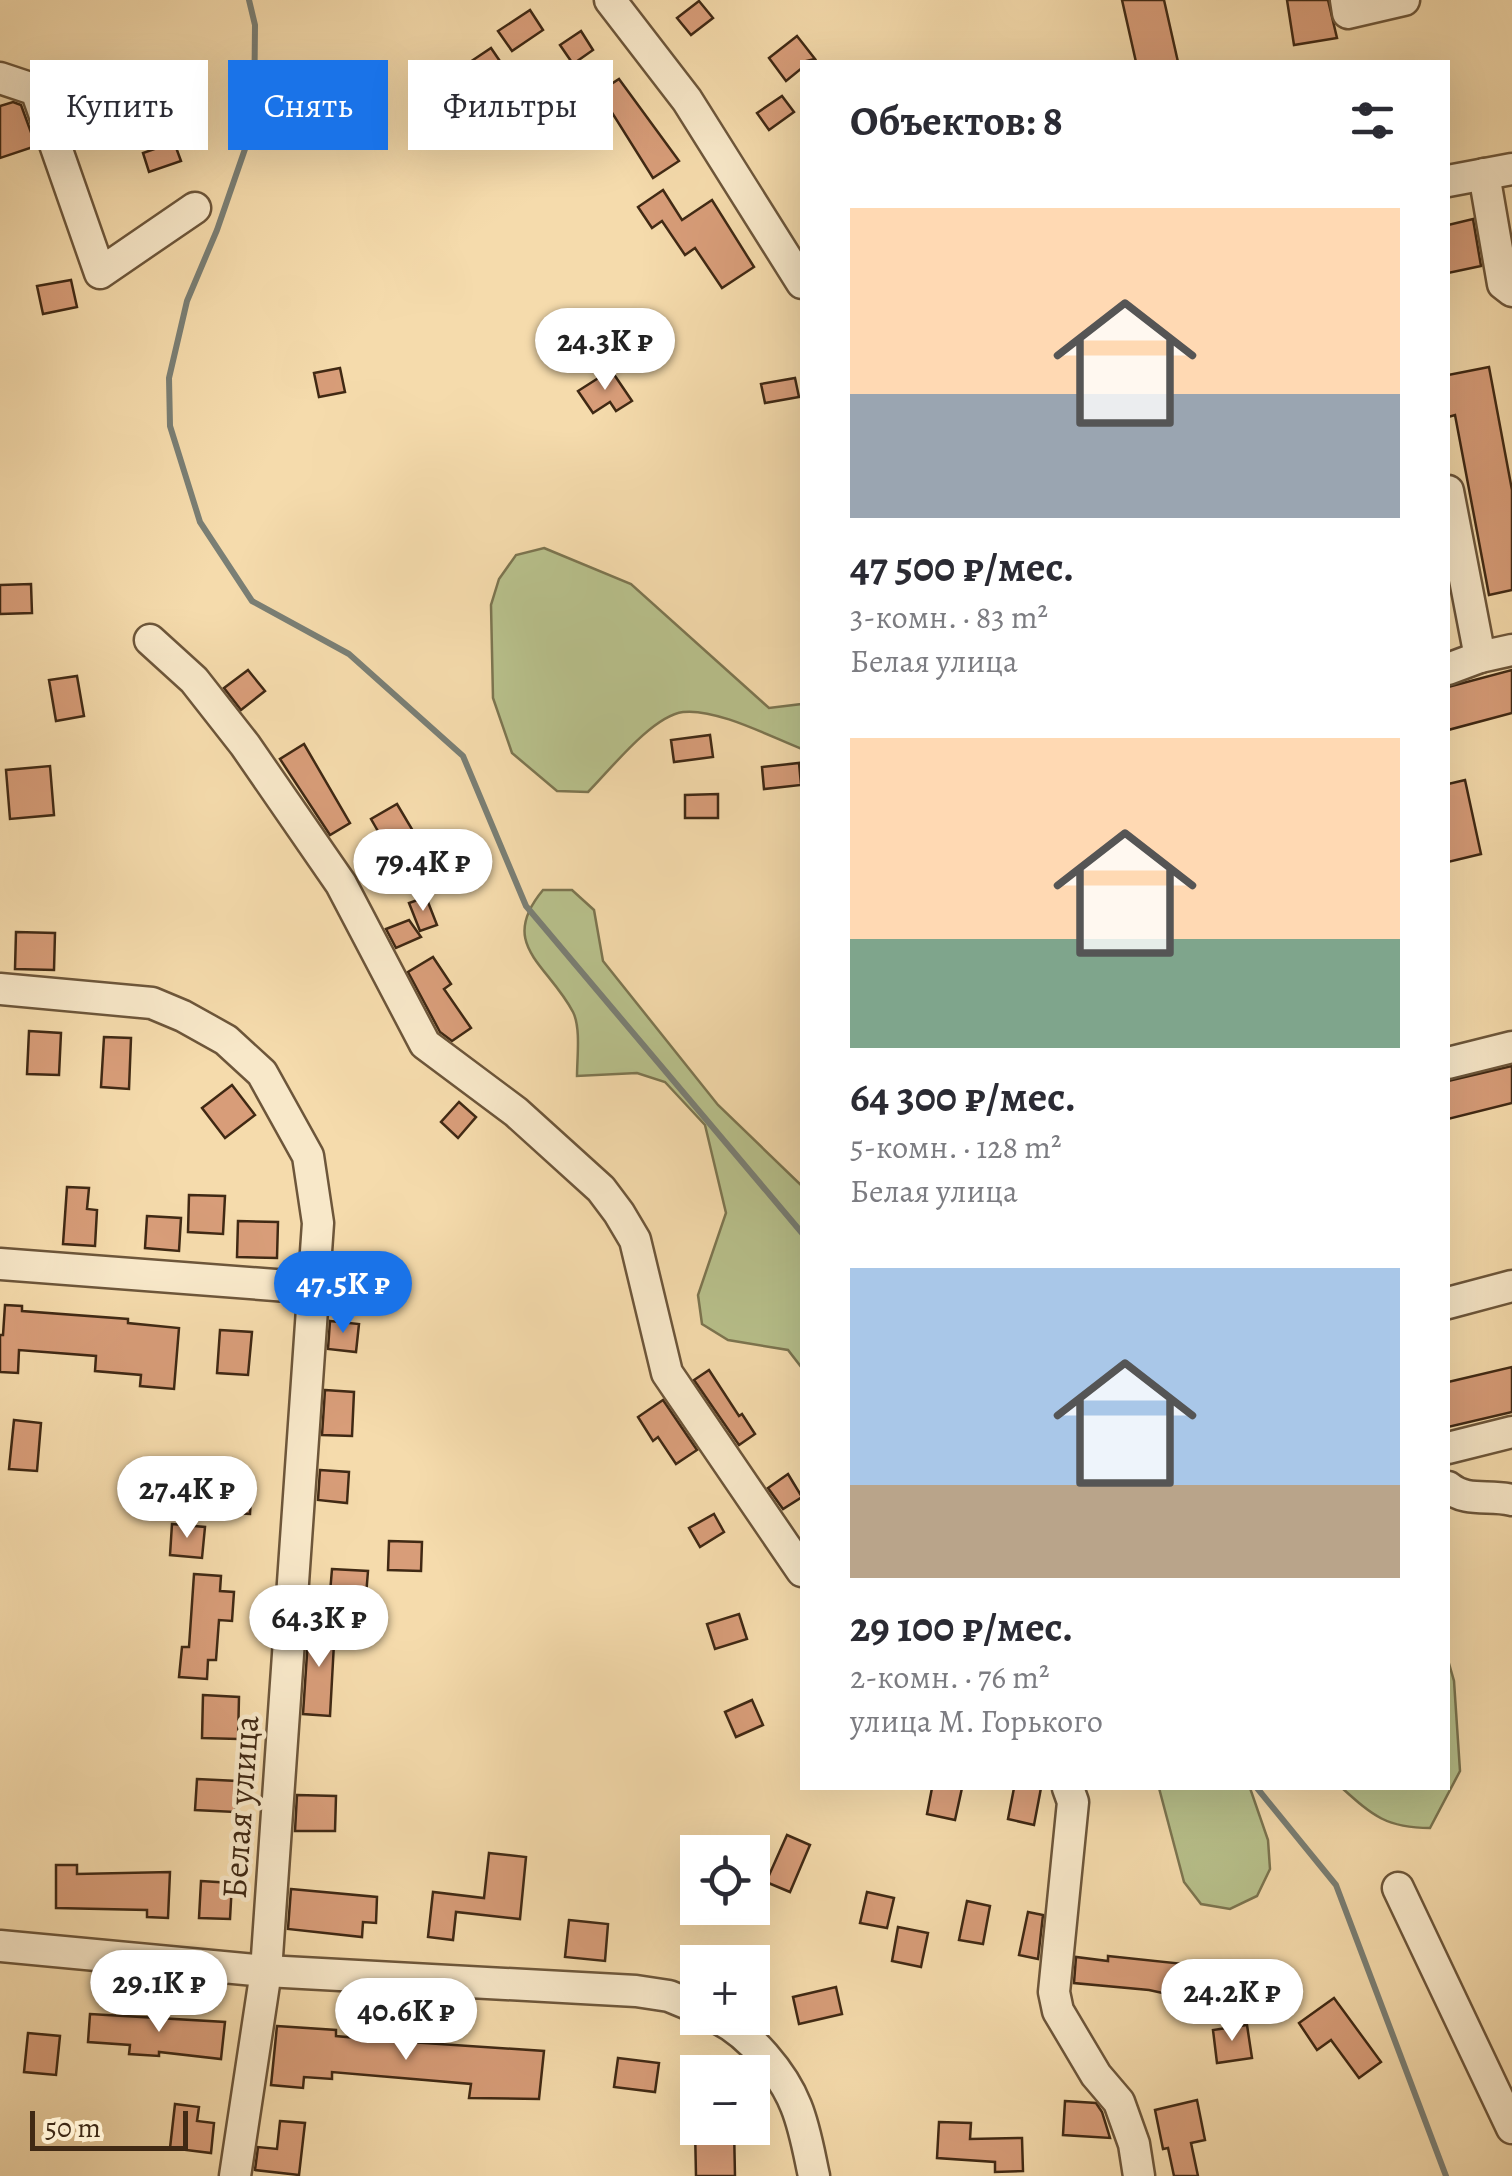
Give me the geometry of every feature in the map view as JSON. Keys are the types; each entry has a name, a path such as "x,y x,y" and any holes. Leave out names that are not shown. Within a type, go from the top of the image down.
{"street":[{"path":"610,0 686,100 800,279"},
{"path":"1346,0 1348,12 1404,0"},
{"path":"0,78 36,90 100,272 195,208"},
{"path":"1450,182 1498,172 1504,284 1512,292"},
{"path":"1450,501 1480,657"},
{"path":"150,640 194,680 340,884 426,1044 516,1112 601,1188 619,1213 634,1240 667,1373 800,1568"},
{"path":"1450,668 1512,650"},
{"name":"Белая улица","path":"0,990 152,1004 183,1016 226,1040 262,1073 308,1156 318,1224 266,1971 236,2176"},
{"path":"1450,1062 1512,1047"},
{"path":"0,1264 314,1288"},
{"path":"1450,1302 1512,1286"},
{"path":"1450,1448 1512,1432"},
{"path":"1450,1491 1474,1499 1512,1500"},
{"path":"1069,1790 1074,1802 1054,1992 1058,2011 1096,2075 1120,2102 1134,2144 1139,2176"},
{"path":"1398,1888 1512,2128"},
{"path":"0,1946 266,1971 636,1991 680,2001"},
{"path":"741,2035 780,2075 796,2106 814,2176"}],"green space":[{"path":"544,548 631,584 769,708 800,704 800,748 711,714 683,712 645,733 588,792 557,791 512,753 493,698 491,605 499,579 516,555"},
{"path":"543,890 572,890 594,910 603,961 718,1105 800,1184 800,1365 788,1350 728,1340 702,1324 698,1295 726,1213 705,1125 665,1082 637,1073 577,1076 575,1019 563,995 531,954 525,926 530,909"},
{"path":"1450,1667 1454,1681 1460,1771 1450,1790"},
{"path":"1160,1790 1251,1790 1268,1840 1270,1869 1257,1896 1230,1909 1201,1904 1184,1882"},
{"path":"1344,1790 1450,1790 1430,1828 1402,1826 1372,1813"}],"building":[{"path":"1122,0 1164,0 1178,60 1136,60"},
{"path":"1287,0 1328,0 1337,38 1294,45"},
{"path":"699,1 713,18 691,35 677,18"},
{"path":"530,10 543,30 512,51 498,31"},
{"path":"581,31 593,50 579,60 570,60 560,45"},
{"path":"797,36 815,59 800,60 800,70 786,81 769,58"},
{"path":"491,48 499,60 473,60"},
{"path":"619,79 679,161 653,178 613,114 613,83"},
{"path":"782,96 794,112 769,130 757,113"},
{"path":"13,102 21,105 30,130 30,148 0,158 0,106"},
{"path":"177,150 181,161 149,172 143,153"},
{"path":"663,190 682,220 712,200 754,267 722,288 695,248 685,255 662,221 652,228 638,207"},
{"path":"1473,219 1481,266 1450,273 1450,225"},
{"path":"71,280 77,307 43,314 37,286"},
{"path":"1489,367 1512,490 1512,590 1489,595 1455,415 1450,416 1450,375"},
{"path":"340,368 345,392 319,397 314,373"},
{"path":"611,370 632,401 616,411 610,402 593,413 578,391"},
{"path":"795,378 799,397 765,403 761,384"},
{"path":"31,584 32,613 0,614 0,585"},
{"path":"248,670 265,691 241,710 224,688"},
{"path":"1512,670 1512,713 1450,729 1450,686"},
{"path":"77,676 84,716 56,721 49,680"},
{"path":"710,735 713,757 674,762 671,740"},
{"path":"304,744 350,823 330,835 280,759"},
{"path":"799,763 800,785 764,789 762,767"},
{"path":"50,766 54,815 10,819 6,770"},
{"path":"1465,780 1481,854 1450,862 1450,784"},
{"path":"718,794 718,818 685,818 685,795"},
{"path":"397,804 416,836 390,852 371,819"},
{"path":"426,897 437,925 420,931 409,903"},
{"path":"409,920 421,937 396,948 386,929"},
{"path":"16,932 55,933 54,970 15,969"},
{"path":"433,957 451,984 444,989 471,1028 452,1041 440,1032 408,972"},
{"path":"29,1031 61,1033 59,1075 27,1074"},
{"path":"104,1037 131,1038 129,1089 101,1087"},
{"path":"1512,1066 1512,1103 1450,1118 1450,1081"},
{"path":"232,1085 255,1115 225,1138 202,1108"},
{"path":"459,1102 476,1117 458,1138 441,1122"},
{"path":"67,1187 89,1188 87,1209 97,1210 95,1246 63,1244"},
{"path":"189,1195 225,1196 223,1234 188,1232"},
{"path":"147,1216 181,1218 179,1251 145,1248"},
{"path":"238,1221 278,1222 277,1258 237,1257"},
{"path":"5,1305 22,1306 22,1311 128,1319 128,1323 179,1328 174,1389 140,1386 141,1375 95,1371 96,1356 19,1350 18,1373 0,1372"},
{"path":"330,1321 359,1324 356,1352 328,1349"},
{"path":"220,1330 252,1332 248,1375 217,1373"},
{"path":"1512,1367 1512,1412 1450,1427 1450,1382"},
{"path":"709,1370 755,1434 739,1445 694,1380"},
{"path":"325,1390 354,1392 352,1436 322,1435"},
{"path":"663,1400 697,1450 676,1464 658,1437 653,1441 638,1417"},
{"path":"14,1420 41,1423 37,1471 9,1469"},
{"path":"320,1470 349,1472 347,1503 318,1500"},
{"path":"788,1474 800,1498 783,1509 768,1488"},
{"path":"214,1475 252,1477 250,1514 212,1512"},
{"path":"714,1514 724,1532 700,1547 689,1528"},
{"path":"172,1524 205,1527 202,1558 170,1555"},
{"path":"389,1541 422,1542 421,1571 388,1570"},
{"path":"332,1569 368,1571 365,1608 329,1605"},
{"path":"194,1574 221,1576 220,1591 234,1592 232,1621 219,1620 216,1660 208,1660 207,1679 179,1677 182,1647 189,1647"},
{"path":"739,1614 747,1639 715,1649 707,1624"},
{"path":"309,1624 335,1625 330,1716 303,1714"},
{"path":"203,1695 239,1697 238,1739 202,1738"},
{"path":"752,1700 763,1725 736,1737 725,1712"},
{"path":"197,1779 237,1781 235,1812 195,1810"},
{"path":"932,1790 962,1790 955,1820 927,1814"},
{"path":"1014,1790 1041,1790 1034,1825 1008,1819"},
{"path":"297,1795 336,1796 335,1831 295,1831"},
{"path":"787,1835 810,1845 790,1892 770,1884 770,1873"},
{"path":"489,1853 526,1857 520,1919 456,1912 453,1940 428,1937 433,1892 484,1898"},
{"path":"56,1865 77,1865 77,1874 170,1872 168,1918 147,1917 147,1910 56,1908"},
{"path":"201,1881 232,1883 230,1919 199,1918"},
{"path":"291,1889 377,1897 376,1923 363,1922 362,1937 288,1929"},
{"path":"867,1892 894,1898 887,1928 860,1923"},
{"path":"967,1901 990,1906 983,1944 959,1940"},
{"path":"1028,1912 1043,1915 1038,1959 1019,1955"},
{"path":"569,1920 608,1924 605,1961 565,1957"},
{"path":"898,1927 928,1933 921,1967 892,1961"},
{"path":"1108,1956 1184,1964 1183,1971 1226,1977 1222,2006 1149,1990 1074,1983 1076,1957 1108,1961"},
{"path":"836,1987 842,2014 799,2024 793,1997"},
{"path":"1334,1998 1381,2062 1359,2078 1331,2040 1317,2050 1299,2023"},
{"path":"90,2014 225,2022 221,2059 159,2052 159,2056 129,2054 130,2045 88,2042"},
{"path":"1247,2025 1252,2058 1217,2063 1213,2030"},
{"path":"277,2026 336,2030 336,2036 544,2051 539,2099 469,2098 471,2084 332,2072 332,2079 304,2077 303,2088 271,2085"},
{"path":"28,2033 60,2036 56,2075 24,2072"},
{"path":"618,2058 659,2063 655,2092 614,2087"},
{"path":"1197,2100 1205,2140 1191,2143 1198,2176 1174,2176 1168,2148 1163,2149 1155,2110"},
{"path":"1065,2101 1096,2103 1110,2138 1063,2135"},
{"path":"175,2104 199,2107 197,2121 214,2123 211,2153 170,2148"},
{"path":"280,2121 305,2123 299,2175 255,2170 258,2147 277,2149"},
{"path":"939,2122 971,2123 970,2139 1022,2138 1023,2171 995,2172 995,2162 937,2158"},
{"path":"695,2145 734,2145 735,2176 696,2176"}],"waterway":[{"path":"249,0 255,25 254,123 217,230 187,301 169,378 170,426 200,522 252,601 349,654 463,756 526,906 800,1231"},
{"path":"1259,1790 1336,1885 1446,2176"}]}
